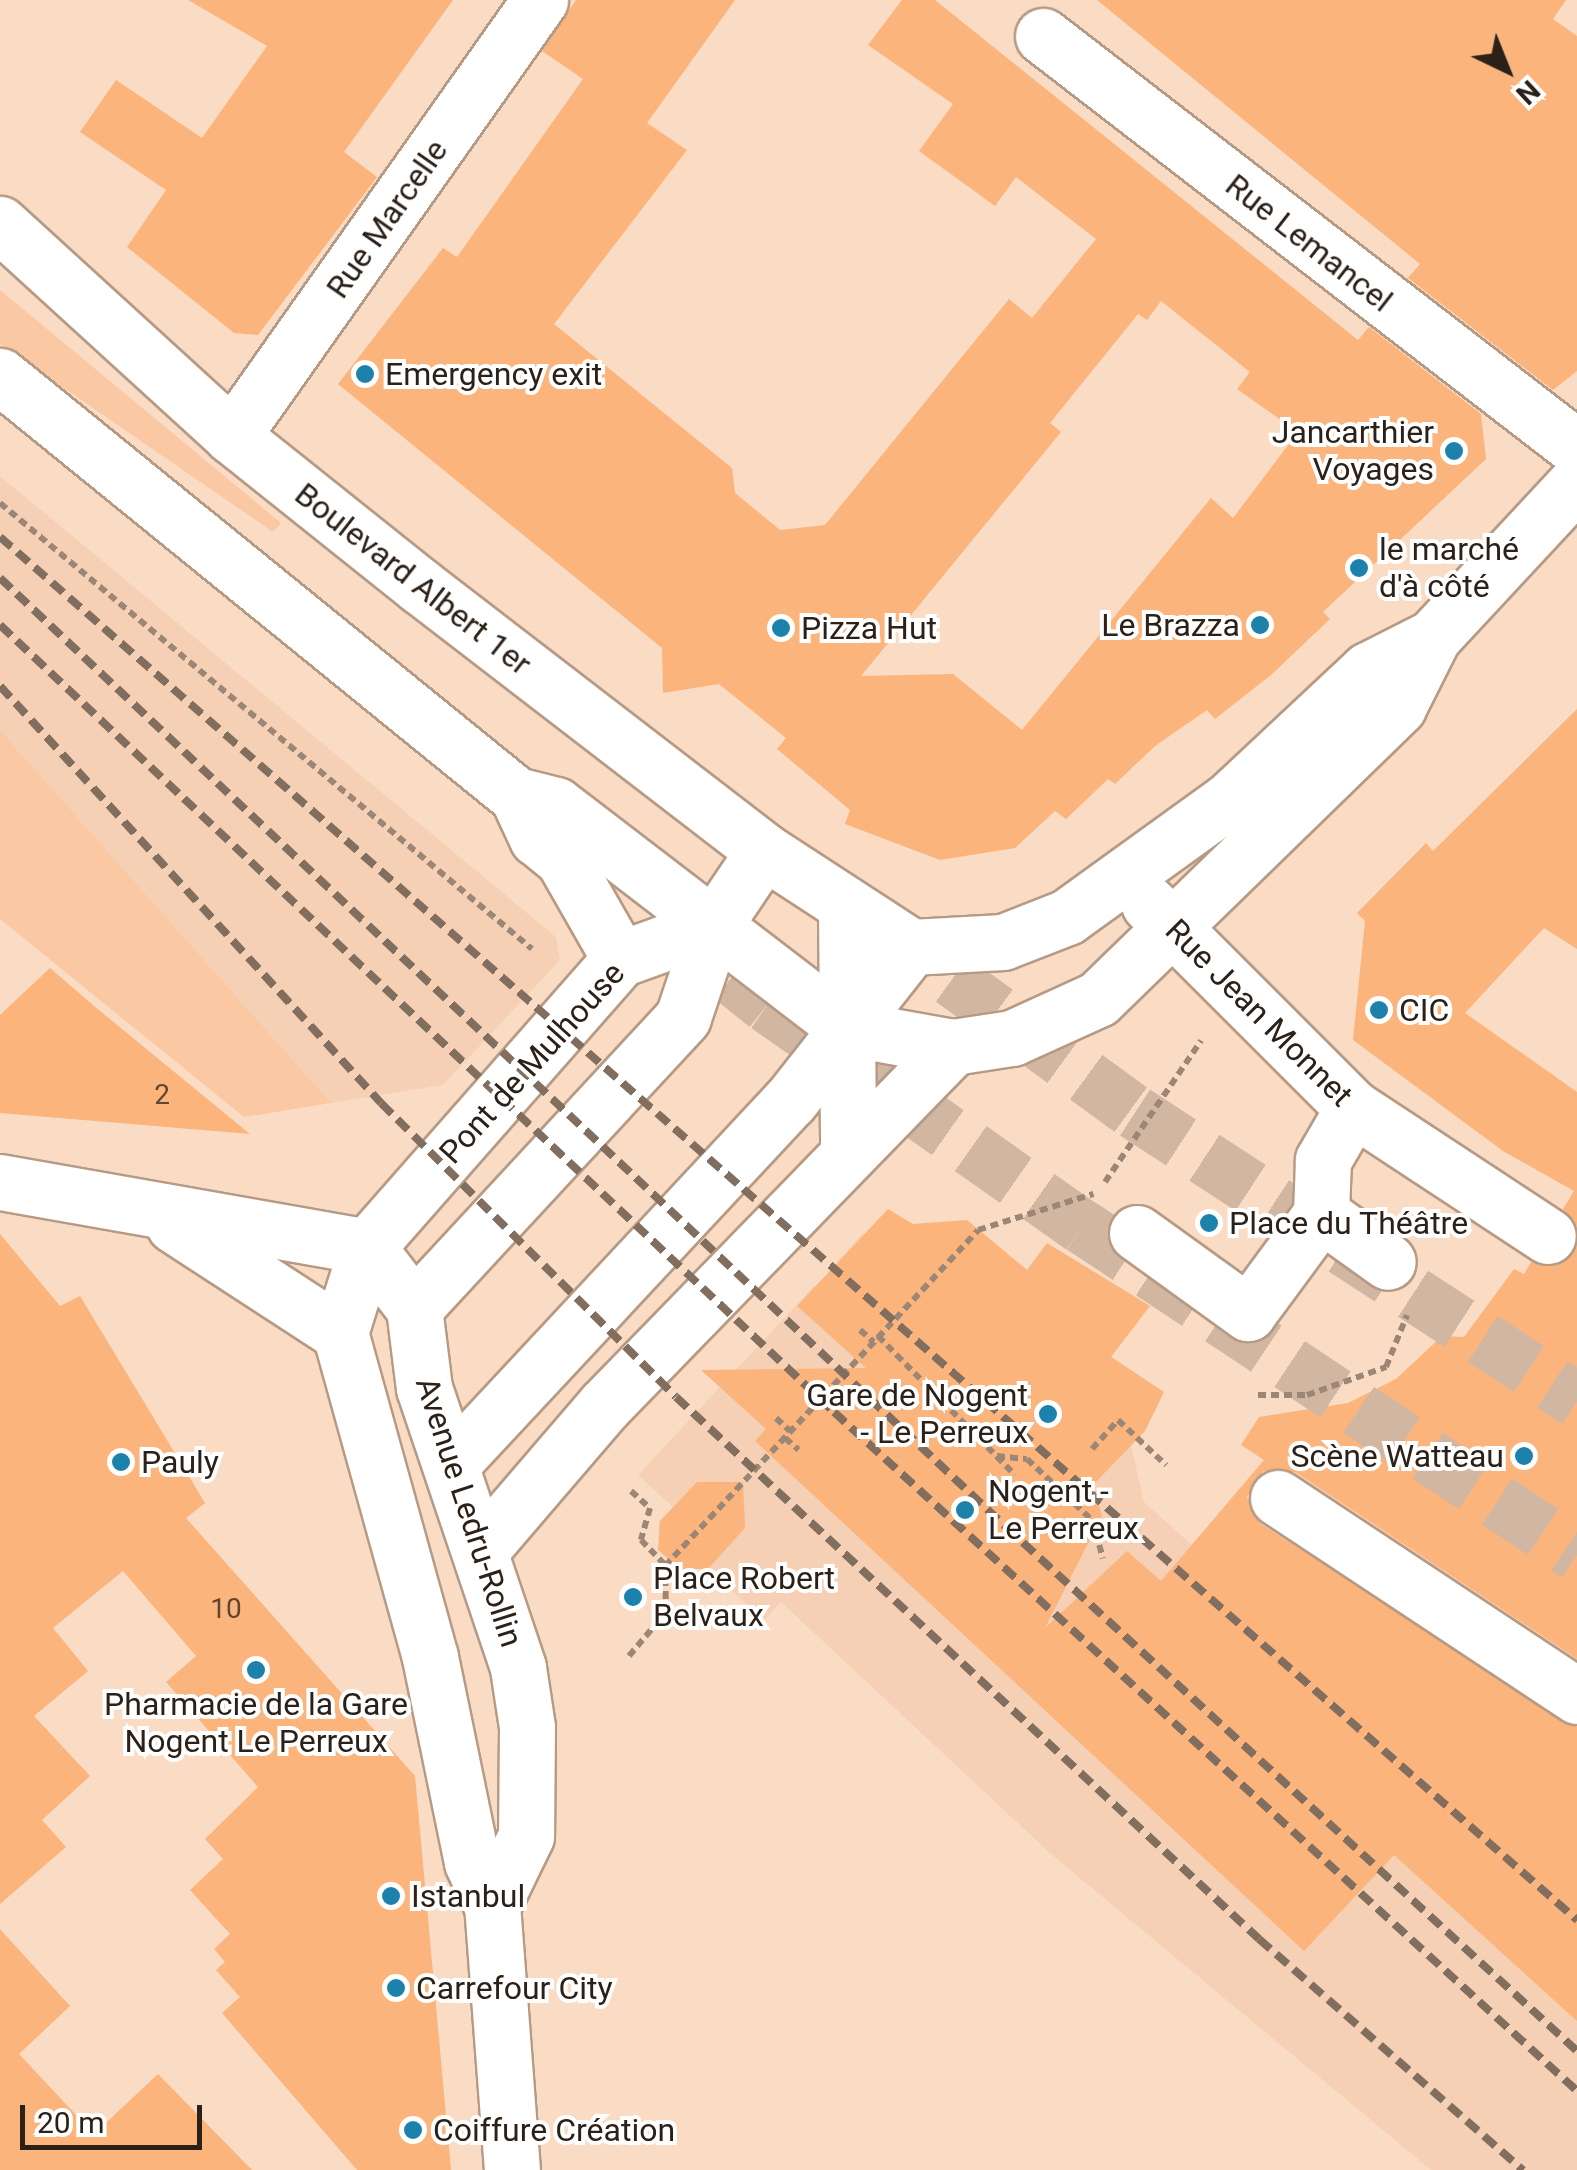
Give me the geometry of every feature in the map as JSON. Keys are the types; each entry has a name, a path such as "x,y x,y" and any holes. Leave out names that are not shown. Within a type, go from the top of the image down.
{"street":[{"name":"Rue Marcelle","path":"232,436 540,0"},
{"name":"Rue Lemancel","path":"1043,36 1577,448"},
{"name":"Boulevard Albert 1er","path":"0,224 232,436 764,852 846,909 911,946"},
{"path":"0,376 516,795 620,960"},
{"path":"516,795 556,805 847,1028 953,1047 1012,1038 1098,999 1174,929 1398,706 1433,637 1577,482"},
{"path":"452,1463 778,1114 911,946 1003,942 1067,917 1126,880 1228,801 1368,670 1433,637"},
{"path":"340,1332 414,1308 683,1017 714,926 764,852"},
{"name":"Rue Jean Monnet","path":"1126,880 1353,1108 1548,1236"},
{"path":"846,909 848,1146"},
{"name":"Pont de Mulhouse","path":"367,1248 620,960 714,926"},
{"path":"484,1547 604,1406 848,1146 953,1047"},
{"path":"1136,1232 1248,1313 1322,1214 1322,1160 1353,1108"},
{"path":"0,1182 367,1248 414,1308"},
{"path":"154,1212 340,1332"},
{"path":"1322,1214 1400,1281"},
{"path":"367,1248 340,1332 379,1485 430,1657 472,1862 492,1906 512,2170"},
{"name":"Avenue Ledru-Rollin","path":"414,1308 424,1388 484,1547 525,1712 526,1836 492,1906"},
{"path":"379,1485 452,1463 604,1406"},
{"path":"1278,1498 1577,1696"},
{"path":"430,1657 461,1690 497,1800 526,1836"}],"path":[{"path":"0,503 532,949"},
{"path":"665,1566 978,1230 1096,1192 1203,1048"},
{"path":"1258,1396 1308,1395 1386,1367 1400,1281"},
{"path":"860,1330 876,1339 1015,1475"},
{"path":"776,1418 799,1450"},
{"path":"1092,1449 1118,1420 1166,1465"},
{"path":"996,1456 1027,1459 1092,1520 1103,1558"},
{"path":"629,1656 666,1612 665,1566 641,1540 650,1508 631,1491"}],"shaded area":[{"path":"0,290 281,523 273,532 0,344"},
{"path":"0,476 556,937 560,960 443,1085 331,1103 0,730"},
{"path":"0,730 331,1103 244,1117 0,919"},
{"path":"888,1209 1164,1392 1131,1446 1144,1502 1577,1892 1577,2170 1431,2170 1051,1854 781,1602 764,1620 708,1569 680,1569 670,1561 659,1541 659,1521 673,1507 638,1475 815,1285 824,1292 845,1270 837,1262 863,1233 871,1240"}],"building":[{"path":"188,0 453,0 344,152 377,177 258,335 234,333 127,247 166,190 80,132 116,80 202,138 267,46"},
{"path":"576,0 735,0 647,123 687,150 554,324 732,468 735,493 780,530 825,525 1009,299 1032,318 1096,239 1016,177 995,206 919,151 953,104 868,45 902,0 935,0 1358,340 1369,327 1481,414 1486,459 1323,612 1330,619 1271,675 1215,719 1207,710 1155,746 1115,784 1108,779 1066,819 1055,811 1015,848 940,860 845,824 850,810 777,749 786,738 719,684 663,693 662,648 338,384 443,248 457,257 583,79 542,51","holes":["1161,301 1250,372 1237,389 1298,432 1233,518 1211,498 1022,730 953,674 861,676 1061,432 1050,423 1138,314 1147,320"]},
{"path":"1097,0 1566,0 1553,19 1577,36 1577,371 1553,390 1408,278 1420,264"},
{"path":"1577,709 1577,949 1544,928 1465,1013 1577,1092 1577,1227 1563,1209 1574,1191 1503,1151 1353,1040 1365,921 1357,913 1426,843 1433,851"},
{"path":"50,968 250,1134 0,1113 0,1015"},
{"path":"888,1209 913,1224 967,1220 1027,1270 1047,1243 1150,1306 1111,1357 1164,1392 1145,1431 1093,1485 1102,1516 1045,1628 1127,1551 1161,1581 1264,1460 1241,1445 1259,1417 1348,1403 1396,1379 1442,1336 1464,1337 1514,1269 1524,1274 1531,1262 1561,1264 1577,1245 1577,1659 1295,1472 1263,1471 1247,1497 1261,1524 1577,1727 1577,2021 1394,1855 1304,1951 755,1441 766,1429 701,1370 866,1368 797,1306"},
{"path":"0,1234 60,1306 80,1296 205,1503 186,1518 415,1776 451,2170 357,2170 222,2013 240,1997 216,1970 225,1962 214,1949 230,1934 190,1890 223,1859 205,1839 258,1787 166,1682 196,1656 123,1571 53,1628 88,1671 34,1716 90,1776 42,1820 66,1847 0,1904"},
{"path":"697,1482 743,1482 745,1528 708,1569 680,1569 658,1550 660,1521"},
{"path":"0,1929 70,2006 19,2054 94,2134 158,2074 252,2170 0,2170"}],"tunnel":[{"path":"667,925 767,1005 1082,1226 1577,1554"},
{"path":"885,930 1135,1112 1577,1400"}],"railway":[{"path":"0,537 1577,1920"},
{"path":"0,578 1006,1527 1577,2051"},
{"path":"0,625 834,1412 1577,2091"},
{"path":"0,686 381,1103 676,1397 1259,1939 1523,2170"}],"place":[{"name":"Emergency exit","path":"365,374"},
{"name":"Jancarthier Voyages","path":"1454,451"},
{"name":"le marché d'à côté","path":"1359,568"},
{"name":"Le Brazza","path":"1260,625"},
{"name":"Pizza Hut","path":"781,628"},
{"name":"CIC","path":"1379,1010"},
{"name":"Place du Théâtre","path":"1209,1223"},
{"name":"Gare de Nogent - Le Perreux","path":"1048,1414"},
{"name":"Scène Watteau","path":"1524,1456"},
{"name":"Pauly","path":"121,1462"},
{"name":"Nogent - Le Perreux","path":"965,1510"},
{"name":"Place Robert Belvaux","path":"633,1597"},
{"name":"Pharmacie de la Gare Nogent Le Perreux","path":"256,1670"},
{"name":"Istanbul","path":"391,1896"},
{"name":"Carrefour City","path":"396,1988"},
{"name":"Coiffure Création","path":"413,2130"}]}
